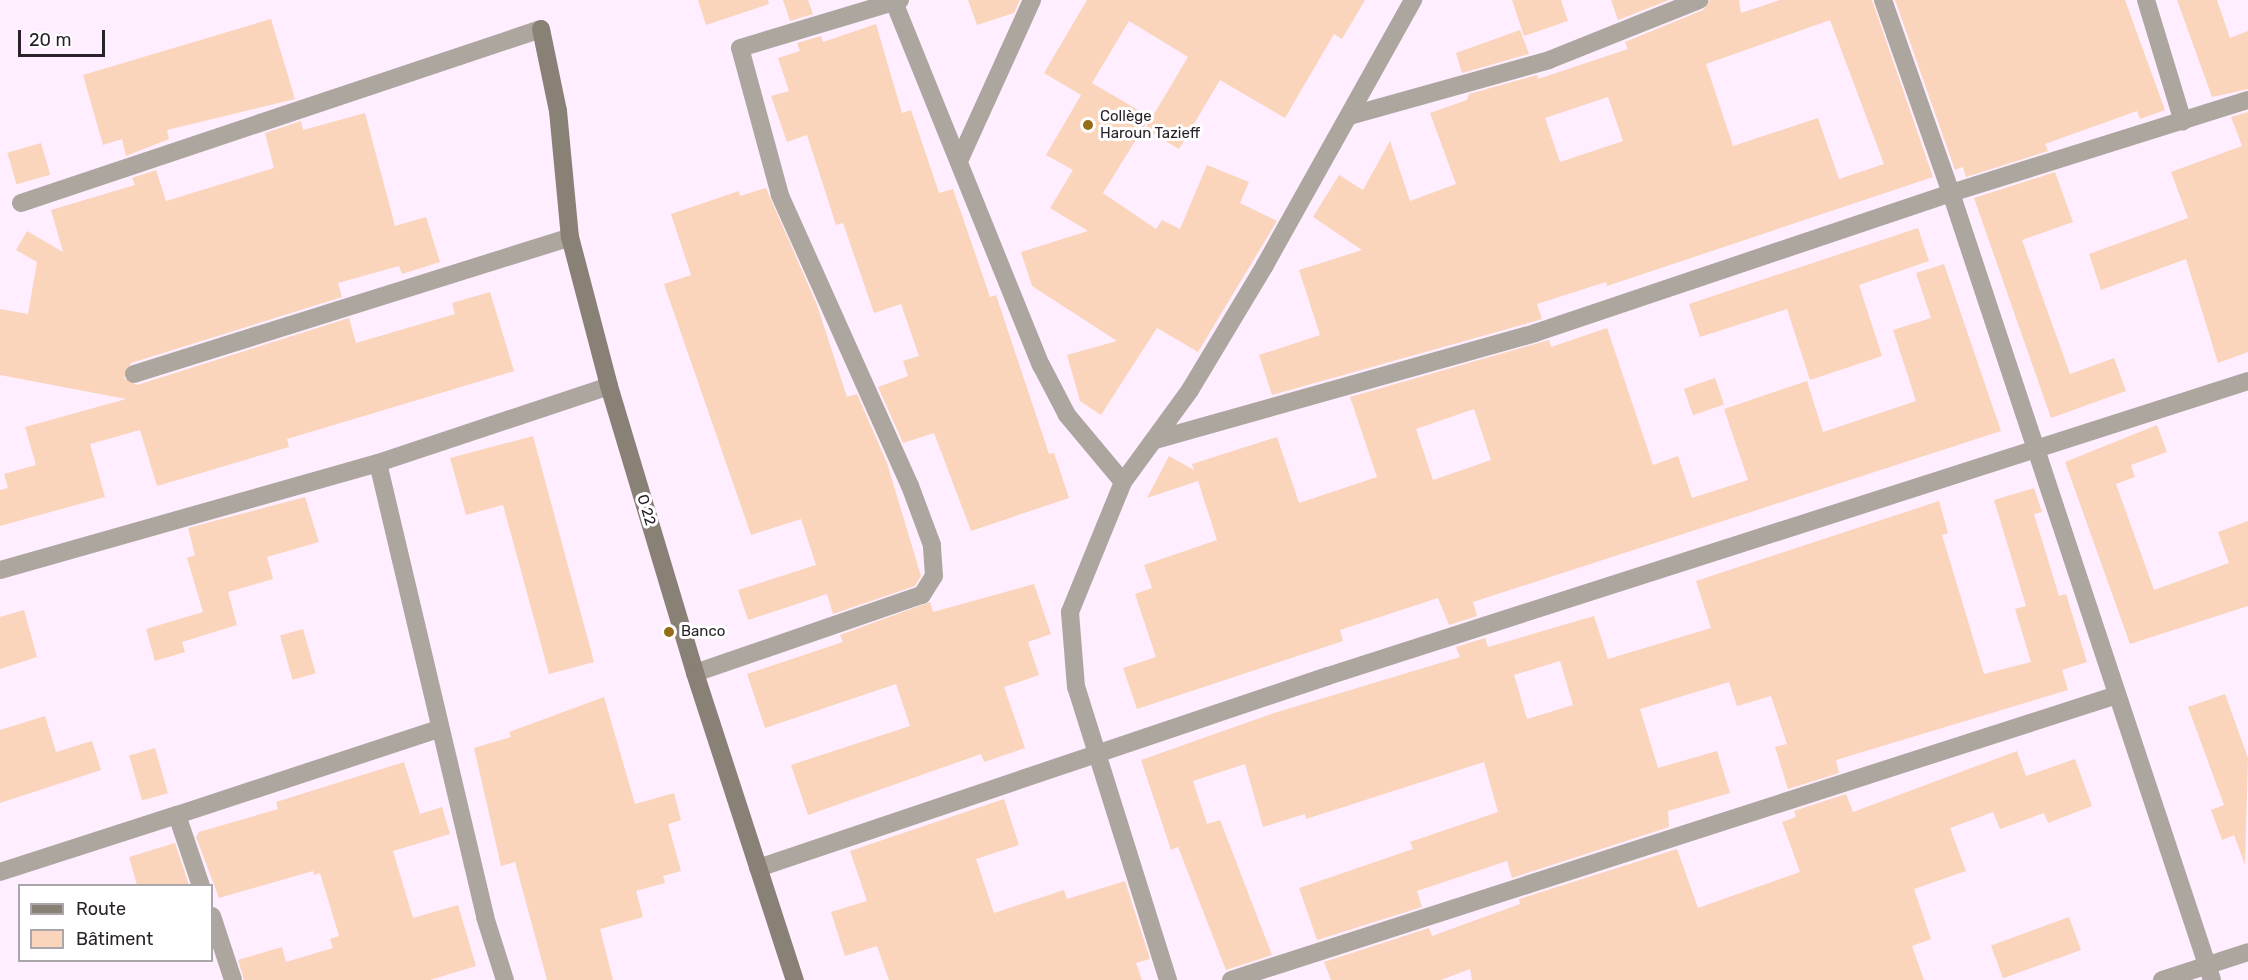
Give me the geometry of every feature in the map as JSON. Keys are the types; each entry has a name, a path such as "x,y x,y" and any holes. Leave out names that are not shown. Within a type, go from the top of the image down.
{"street":[{"path":"958,161 1032,0"},
{"path":"1168,980 1076,687 1070,612 1123,482 1155,440 1265,265 1413,0"},
{"path":"1349,116 1549,60 1699,0"},
{"path":"1883,0 1952,193 2210,973"},
{"path":"2146,0 2183,122"},
{"path":"695,673 922,595 934,576 932,545 910,486 780,195 740,48 897,1 958,161 1052,387 1089,445 1123,482"},
{"name":"O 22","path":"21,203 541,29 558,111 570,237 609,386 695,673 795,980"},
{"path":"1155,440 1535,333 1952,193 2248,100"},
{"path":"134,374 570,237"},
{"path":"758,868 1098,753 2036,452 2248,381"},
{"path":"0,570 378,463 609,386"},
{"path":"378,463 484,917 505,980"},
{"path":"1231,980 2117,695"},
{"path":"0,872 439,729"},
{"path":"177,815 201,884"},
{"path":"213,919 233,980"},
{"path":"2162,980 2210,973 2248,952"}],"building":[{"path":"698,0 768,0 769,4 706,25"},
{"path":"783,0 808,0 813,14 790,21"},
{"path":"968,0 1020,0 1014,13 977,25"},
{"path":"1087,0 1365,0 1342,39 1334,34 1285,118 1220,80 1179,149 1145,129 1188,57 1129,21 1092,83 1150,117 1103,193 1156,229 1162,220 1180,229 1207,165 1249,182 1240,203 1277,221 1198,352 1157,328 1101,415 1080,401 1067,355 1117,341 1032,286 1021,252 1088,231 1050,208 1073,170 1046,155 1081,95 1044,73"},
{"path":"1512,0 1561,0 1568,21 1524,36"},
{"path":"1611,0 1669,0 1618,20"},
{"path":"1710,0 1739,0 1741,13 1780,0 1872,0 1933,177 1607,286 1606,282 1537,304 1542,319 1272,395 1259,355 1320,335 1299,270 1362,250 1313,217 1339,175 1363,190 1390,141 1410,201 1456,184 1430,113 1467,100 1469,94 1537,75 1538,79 1628,49 1625,42 1703,10","holes":["1830,20 1884,164 1839,179 1818,118 1733,146 1706,64","1608,97 1623,141 1560,162 1545,118"]},
{"path":"1895,0 2125,0 2165,110 2140,119 2137,111 2045,144 2048,151 1966,177 1963,167 1955,170"},
{"path":"2177,0 2217,0 2230,38 2248,31 2248,89 2212,97"},
{"path":"271,19 295,99 167,130 169,139 126,156 122,139 103,145 83,75"},
{"path":"876,24 902,113 911,110 939,193 953,189 990,297 996,295 1049,454 1054,453 1069,498 971,531 934,433 903,443 878,387 908,376 903,361 919,356 901,304 874,313 843,223 836,225 807,135 787,142 771,96 789,91 778,58 800,51 797,43 821,36 823,42"},
{"path":"1520,30 1529,54 1462,73 1456,53"},
{"path":"2248,112 2248,352 2218,363 2186,259 2101,290 2089,254 2188,218 2171,172 2242,146 2231,117"},
{"path":"365,113 395,226 426,217 440,262 402,274 399,266 338,283 342,297 131,363 124,378 137,385 349,318 356,343 455,314 452,303 490,292 514,371 287,439 289,447 157,486 140,430 90,444 105,497 0,526 0,490 8,488 4,474 36,465 25,427 126,399 0,375 0,309 28,314 37,262 16,250 27,231 63,252 51,210 135,185 132,178 156,170 166,201 274,168 265,133 301,121 303,130"},
{"path":"41,143 50,175 16,184 7,153"},
{"path":"2055,172 2073,222 2022,240 2070,374 2114,358 2126,391 2051,418 1974,198"},
{"path":"766,188 817,305 847,397 857,394 887,463 921,576 915,586 833,614 827,594 748,620 738,590 816,565 801,519 751,535 664,284 691,275 671,214 739,191 740,196"},
{"path":"1918,228 1929,261 1859,285 1882,356 1810,380 1787,309 1700,337 1689,304"},
{"path":"1944,264 2001,431 1473,602 1477,616 1449,625 1438,598 1340,630 1343,641 1137,709 1123,668 1156,657 1135,594 1152,588 1144,565 1217,540 1198,481 1147,498 1169,456 1194,470 1192,464 1277,437 1299,503 1377,477 1350,397 1549,340 1551,347 1607,328 1653,465 1678,456 1692,498 1748,480 1724,409 1807,381 1823,432 1916,401 1893,330 1931,318 1916,273","holes":["1474,409 1491,460 1433,480 1416,429"]},
{"path":"1715,378 1724,404 1693,415 1684,389"},
{"path":"2157,425 2167,452 2131,465 2135,477 2116,484 2154,590 2229,563 2218,532 2248,521 2248,606 2130,644 2065,462"},
{"path":"533,436 594,662 549,674 503,505 466,515 450,458"},
{"path":"2034,488 2042,512 2034,514 2059,596 2066,594 2087,662 2062,670 2068,690 1836,760 1839,773 1788,789 1775,747 1787,744 1771,696 1737,706 1729,682 1640,709 1658,768 1717,751 1730,793 1668,811 1669,827 1512,878 1507,861 1417,891 1422,907 1317,940 1299,888 1413,849 1410,842 1498,812 1484,762 1306,819 1305,814 1263,827 1245,764 1193,781 1207,824 1220,820 1272,955 1226,970 1178,847 1171,850 1141,760 1274,713 1460,657 1456,647 1485,638 1488,647 1594,616 1608,659 1711,628 1696,581 1939,501 1948,533 1942,535 1984,674 2031,662 2015,609 2026,606 1994,500","holes":["1560,661 1573,705 1527,719 1514,675"]},
{"path":"305,497 319,542 267,557 273,579 228,592 237,625 182,642 185,652 155,661 146,629 203,612 187,558 195,555 188,528"},
{"path":"1034,584 1051,634 1028,642 1039,675 1004,687 1025,748 984,762 981,754 808,815 791,765 910,726 896,684 765,728 747,674 843,642 840,635 930,602 933,612"},
{"path":"24,610 37,657 0,669 0,617"},
{"path":"303,629 316,673 293,680 280,636"},
{"path":"2225,694 2248,758 2245,865 2234,835 2222,840 2211,810 2224,805 2188,707"},
{"path":"604,697 635,804 674,793 681,820 668,824 681,871 663,876 665,883 636,891 643,917 600,929 613,980 547,980 515,862 501,866 474,748 511,737 509,732"},
{"path":"45,716 56,752 92,741 101,770 0,803 0,730"},
{"path":"155,748 168,793 142,801 129,755"},
{"path":"2017,751 2026,776 2075,759 2092,806 2048,823 2044,813 2000,829 1993,812 1950,828 1966,871 1914,889 1931,939 1912,946 1924,980 1472,980 1470,969 1441,980 1331,980 1324,962 1429,928 1432,936 1520,904 1519,899 1677,849 1698,908 1800,872 1782,822 1796,817 1794,811 1846,794 1853,812"},
{"path":"404,762 420,814 442,807 450,834 393,851 413,918 458,905 476,966 430,980 244,980 238,960 282,947 286,962 333,948 330,939 339,936 320,873 314,875 313,871 219,898 196,837 199,832 278,809 276,802"},
{"path":"1004,799 1019,845 976,859 994,913 1064,890 1067,899 1125,881 1150,959 1136,963 1142,980 889,980 877,946 845,956 831,912 867,901 850,851"},
{"path":"175,843 189,884 137,884 129,857"},
{"path":"2069,917 2081,950 2003,978 1991,945"}],"place":[{"name":"Collège Haroun Tazieff","path":"1088,125"},
{"name":"Banco","path":"669,632"}]}
